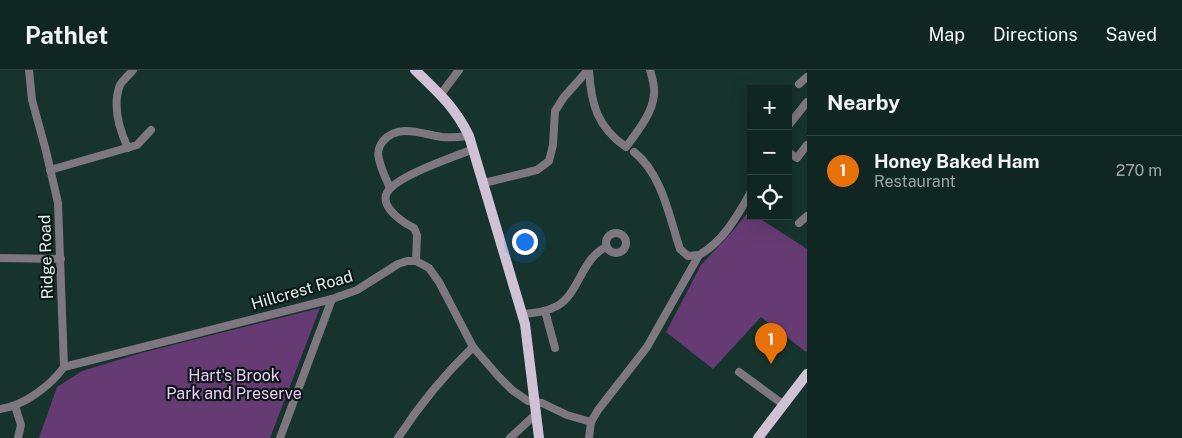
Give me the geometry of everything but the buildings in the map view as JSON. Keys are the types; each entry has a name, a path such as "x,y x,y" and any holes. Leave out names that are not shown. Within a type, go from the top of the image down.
{"main road":[{"path":"415,70 441,94 459,116 469,136 522,314 531,361 535,415 539,438"},
{"path":"758,438 807,374"}],"street":[{"name":"Ridge Road","path":"29,70 32,100 58,203 64,367"},
{"path":"128,148 121,133 116,106 121,84 133,70"},
{"path":"441,94 459,70"},
{"path":"589,70 591,93 597,115 614,137 626,147 642,125 650,108 654,94 650,70"},
{"path":"484,183 537,170 549,161 553,145 555,110 564,97 589,70"},
{"path":"799,84 807,77"},
{"path":"792,121 807,102"},
{"path":"50,170 138,145 151,130"},
{"path":"390,188 378,159 378,150 381,143 393,133 408,130 449,138 469,136"},
{"path":"792,155 797,158 807,145"},
{"path":"473,149 405,177 390,188 386,195 386,202 399,220 414,228 417,235 416,261 429,268 473,347 499,377 512,390 528,401 542,403 567,415 591,422"},
{"path":"634,152 652,170 680,249 688,256 699,255 712,247 734,220 747,199"},
{"path":"799,223 807,216"},
{"path":"522,314 545,311 559,305 565,299 589,261 606,247"},
{"path":"589,438 591,422 598,410 647,347 699,255"},
{"path":"0,258 61,259"},
{"name":"Hillcrest Road","path":"64,367 332,299 357,290 398,264 416,261"},
{"path":"280,438 332,299"},
{"path":"545,311 555,348"},
{"path":"398,438 422,403 450,369 473,347"},
{"path":"0,409 15,406 51,381 64,367"},
{"path":"739,372 784,405"},
{"path":"15,406 20,425 18,438"},
{"path":"510,438 535,415"}],"green space":[{"path":"747,213 747,220 762,220 807,249 806,352 761,317 713,369 666,332 701,265"},
{"name":"Hart's Brook Park and Preserve","path":"320,308 270,438 39,438 57,387 82,371 141,353"}],"place":[{"name":"Honey Baked Ham","path":"771,364"}]}
